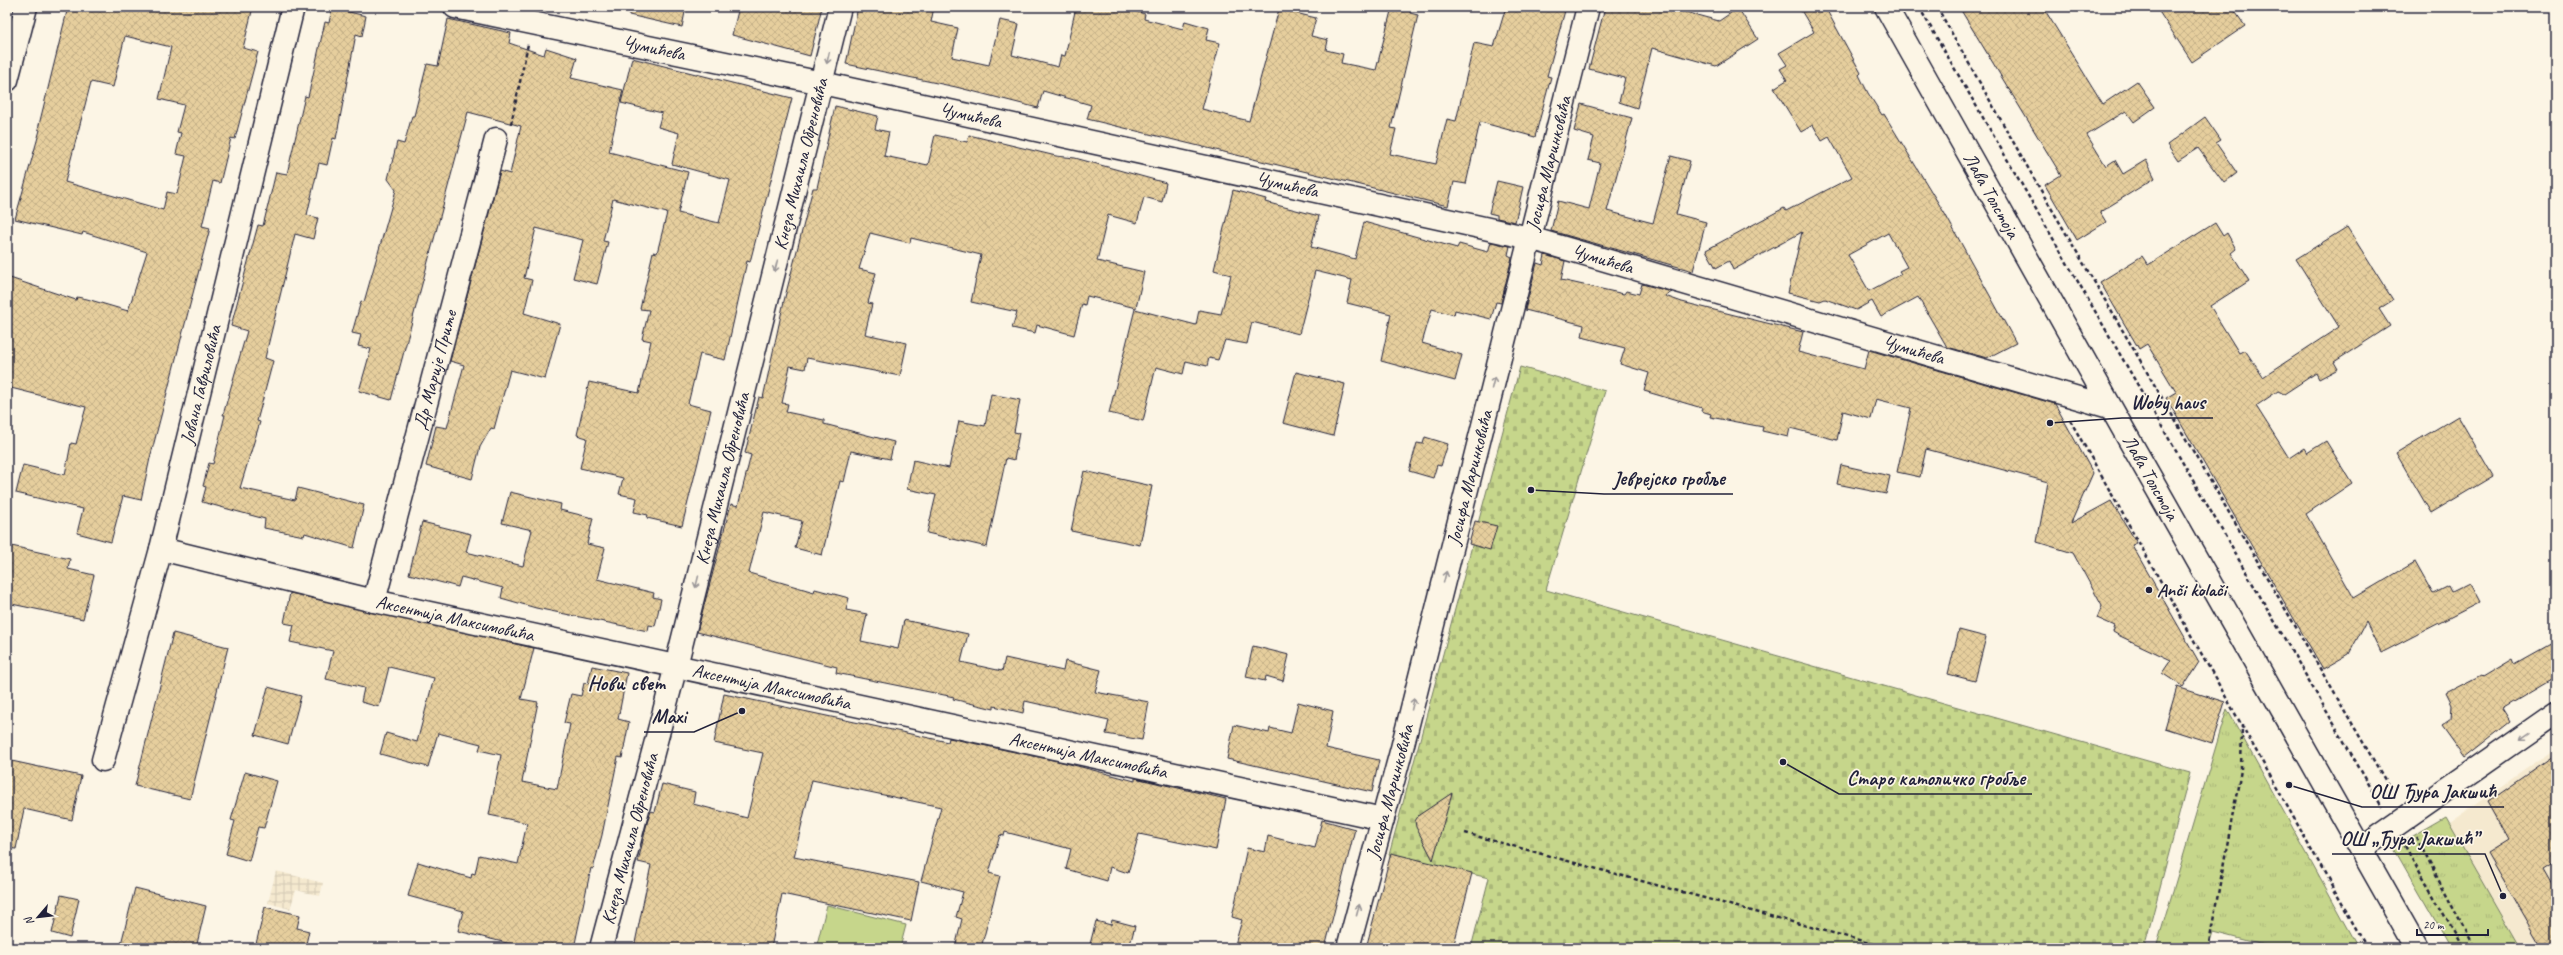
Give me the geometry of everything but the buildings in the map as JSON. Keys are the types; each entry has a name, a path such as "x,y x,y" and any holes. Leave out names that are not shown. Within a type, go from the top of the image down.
{"street":[{"path":"7,80 26,7"},
{"name":"Јована Гавриловића","path":"103,760 161,549 293,7"},
{"name":"Чумићева","path":"455,7 822,83 1530,238 2109,407"},
{"name":"Кнеза Михаила Обреновића","path":"601,948 676,666 840,7"},
{"name":"Јосифа Маринковића","path":"1348,948 1384,818 1588,7"},
{"name":"Лава Толстоја","path":"1886,7 2109,407 2417,948"},
{"name":"Др Марије Прите","path":"374,601 496,139"},
{"name":"Аксентија Максимовића","path":"161,549 374,601 1384,818"},
{"path":"2361,848 2556,713"}],"path":[{"path":"1918,7 2474,948"},
{"path":"1937,7 2302,641 2400,821 2463,948"},
{"path":"496,139 506,132 513,121 532,23"},
{"path":"2054,390 2367,948"},
{"path":"2208,948 2241,770 2242,723"},
{"path":"1465,833 1888,948"}],"shaded area":[{"path":"2556,748 2556,948 2480,948 2419,844"},
{"path":"276,871 323,883 320,896 296,890 290,909 268,903"}],"green space":[{"path":"1520,367 1605,391 1546,590 2190,773 2144,948 1471,948 1489,878 1389,855"},
{"path":"2227,709 2359,948 2275,948 2213,932 2208,948 2156,948"},
{"path":"2445,817 2520,948 2451,948 2393,847"},
{"path":"827,905 906,925 900,948 816,948"}],"place":[{"name":"Woby haus","path":"2050,423"},
{"name":"Јеврејско гробље","path":"1531,490"},
{"name":"Anči kolači","path":"2149,590"},
{"name":"Maxi","path":"742,711"},
{"name":"Старо католичко гробље","path":"1783,762"},
{"name":"ОШ Ђура Јакшић","path":"2289,785"},
{"name":"ОШ „Ђура Јакшић”","path":"2503,896"}],"district":[{"name":"Нови свет","path":"626,683"}]}
